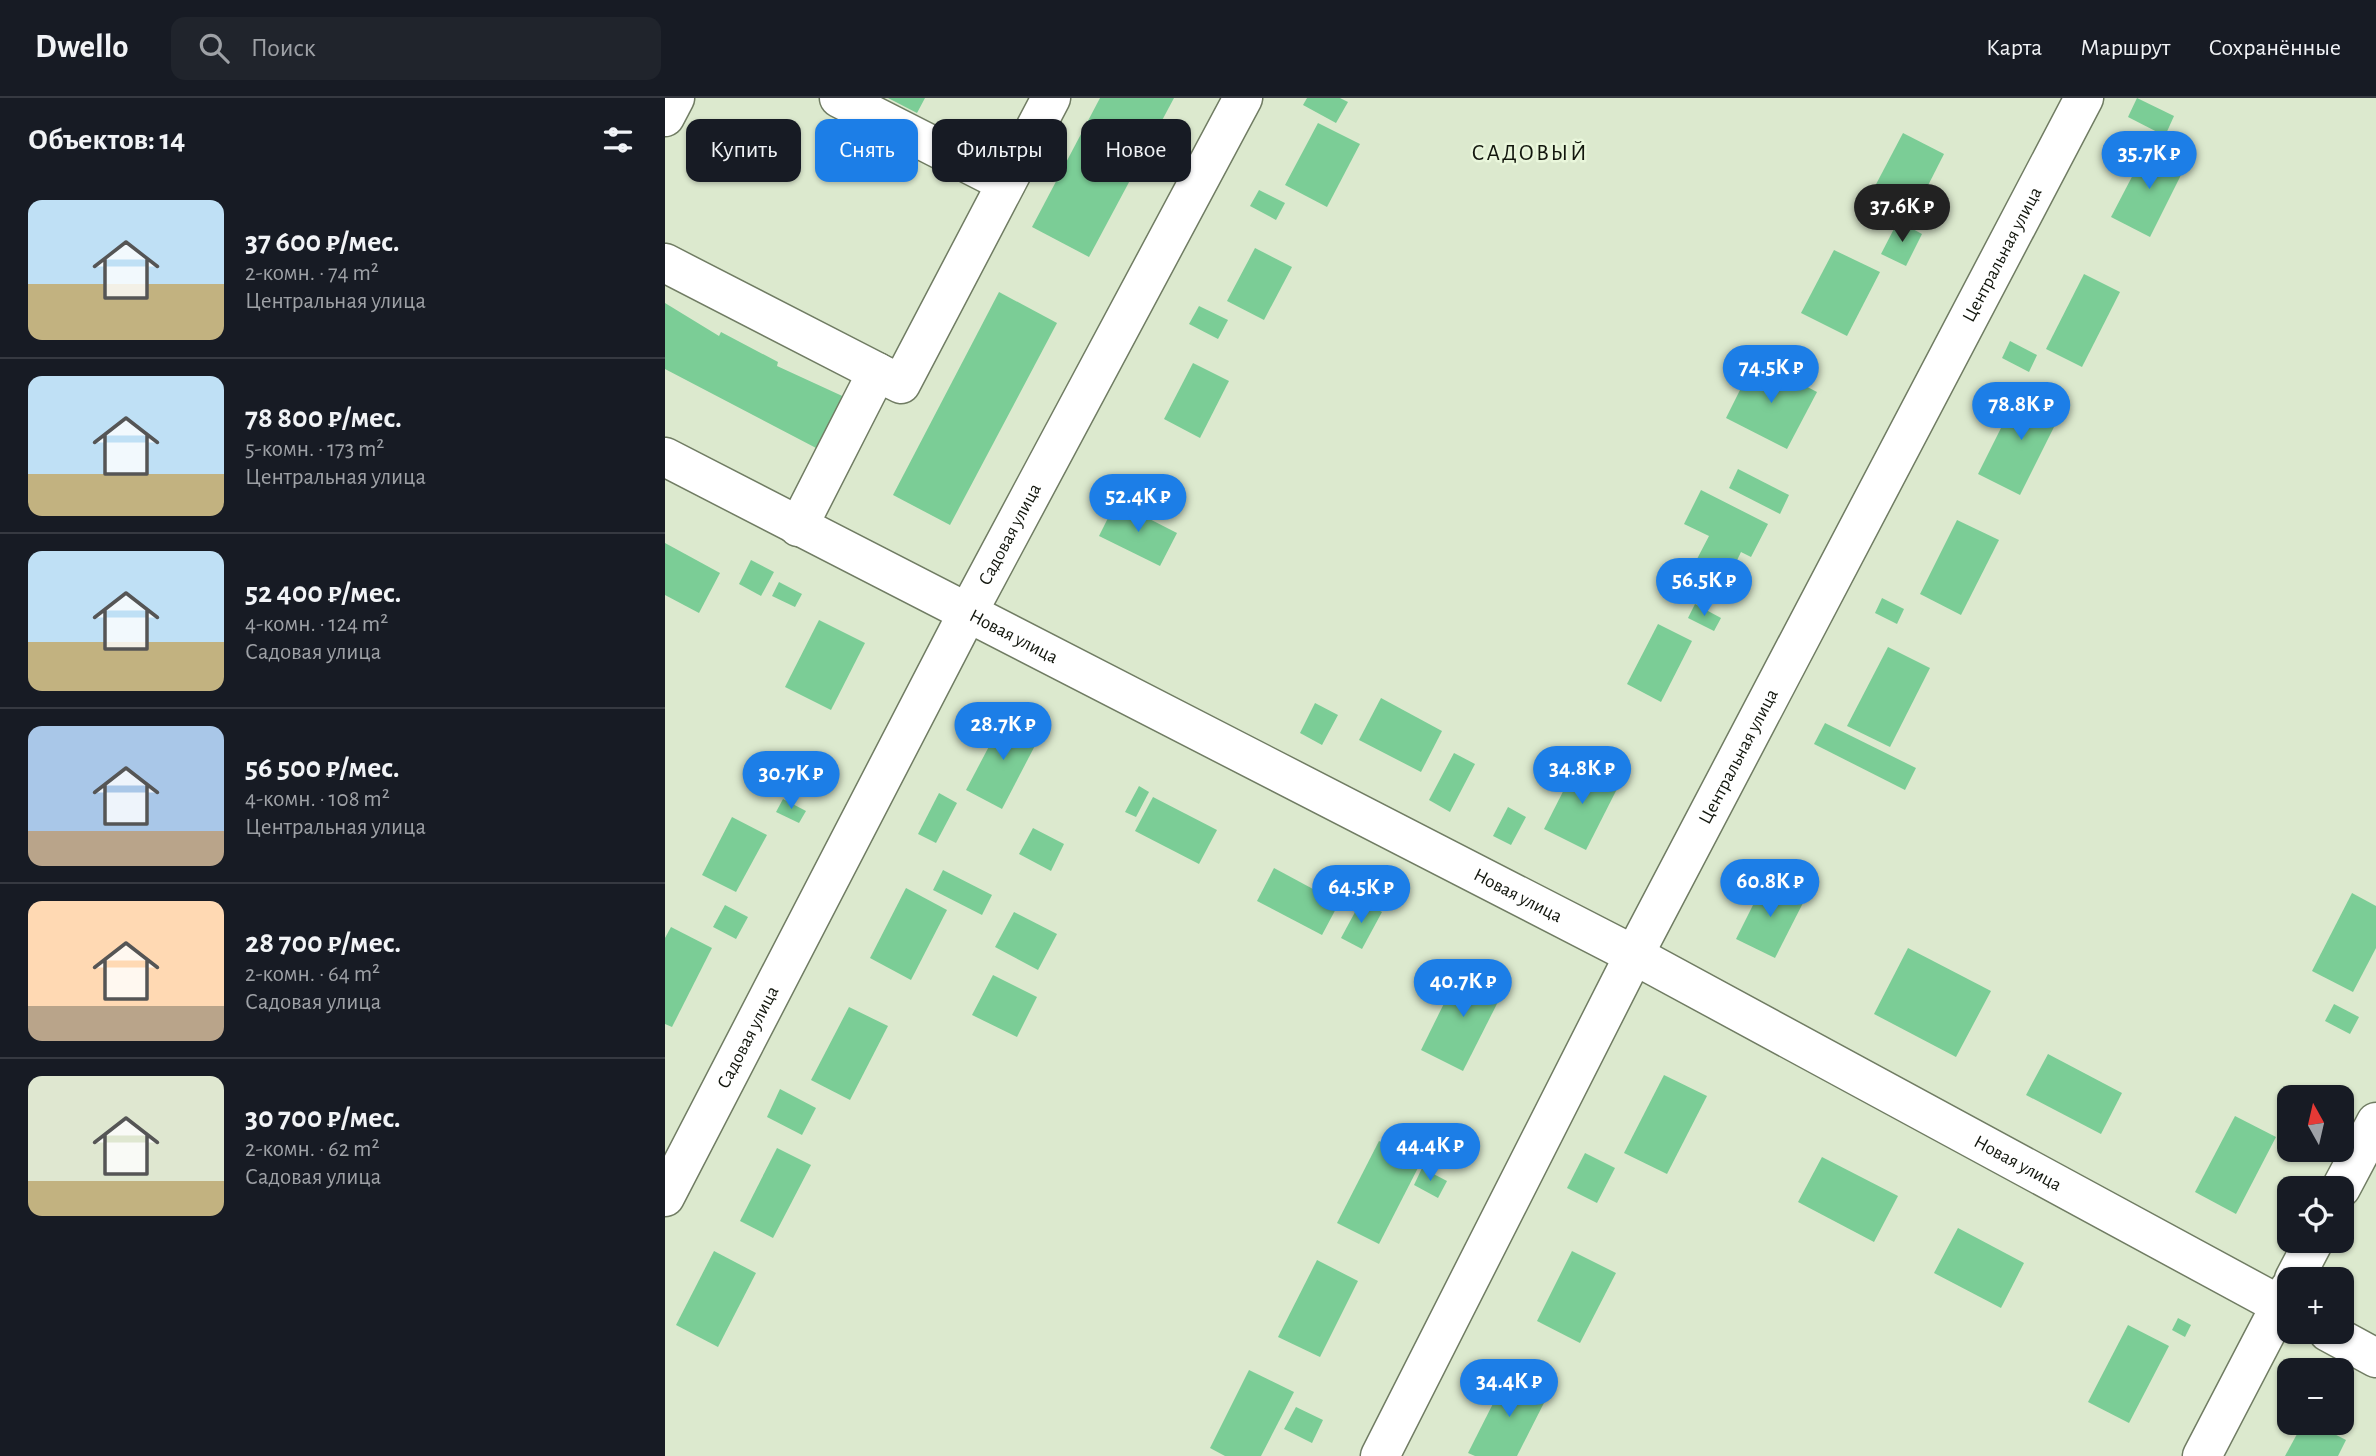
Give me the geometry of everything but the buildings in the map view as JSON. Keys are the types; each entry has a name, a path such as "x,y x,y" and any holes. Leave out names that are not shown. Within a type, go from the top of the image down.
{"street":[{"path":"665,117 675,98"},
{"path":"839,98 1006,183"},
{"path":"665,263 901,384 1051,98"},
{"name":"Садовая улица","path":"665,1197 967,614 1243,98"},
{"name":"Центральная улица","path":"1380,1456 1633,955 2084,98"},
{"path":"798,527 877,372"},
{"name":"Новая улица","path":"665,457 1633,955 2277,1290"},
{"path":"2347,1176 2376,1122"},
{"path":"2201,1456 2277,1316"},
{"path":"2350,1344 2376,1358"}],"district":[{"name":"САДОВЫЙ","path":"1530,153"}]}
